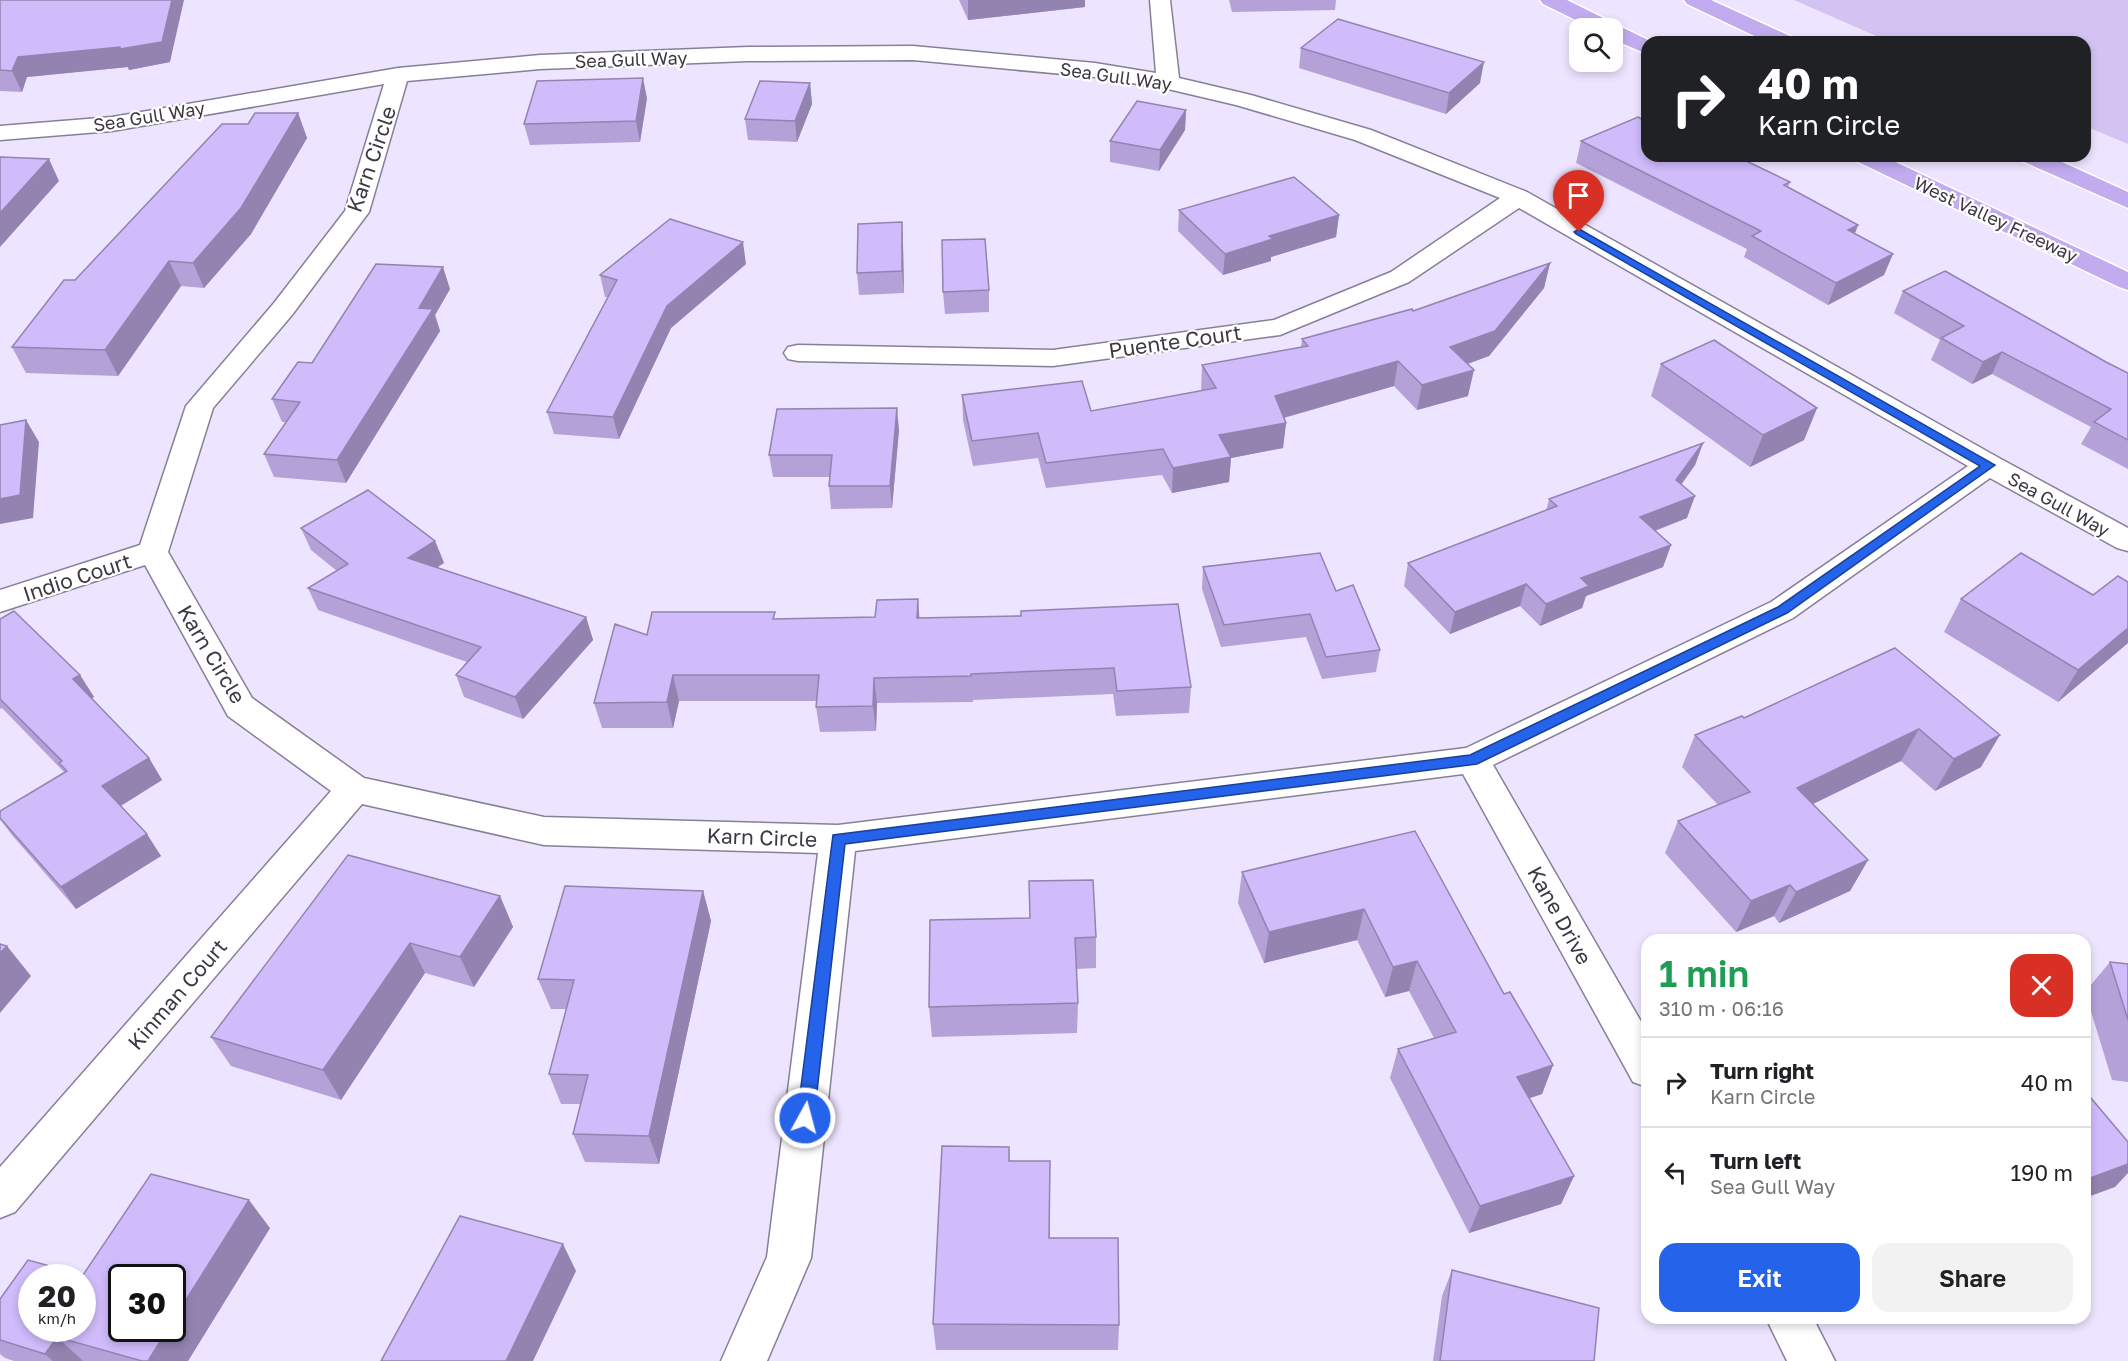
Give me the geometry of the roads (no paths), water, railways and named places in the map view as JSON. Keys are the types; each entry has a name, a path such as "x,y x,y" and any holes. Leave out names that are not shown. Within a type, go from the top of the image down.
{"highway":[{"path":"1550,0 1587,18"},
{"path":"1694,0 1771,36"},
{"path":"1623,36 1641,45"},
{"name":"West Valley Freeway","path":"1877,162 2128,282"},
{"path":"2043,162 2128,201"}],"street":[{"path":"1160,0 1168,82"},
{"name":"Sea Gull Way","path":"0,133 112,124 398,75 540,62 748,54 913,53 1095,70 1168,82 1243,100 1363,135 1518,197 1989,465 2128,541"},
{"name":"Karn Circle","path":"398,75 357,212 283,309 200,406 153,552 240,706 354,789 544,831 838,839 1472,760 1782,610 1989,465"},
{"name":"Puente Court","path":"798,354 1053,358 1280,327 1400,277 1518,197"},
{"name":"Indio Court","path":"0,602 153,552"},
{"name":"Kane Drive","path":"1472,760 1641,1058"},
{"name":"Kinman Court","path":"0,1198 354,789"},
{"path":"744,1361 789,1258 838,839"},
{"path":"1791,1324 1812,1361"}]}
